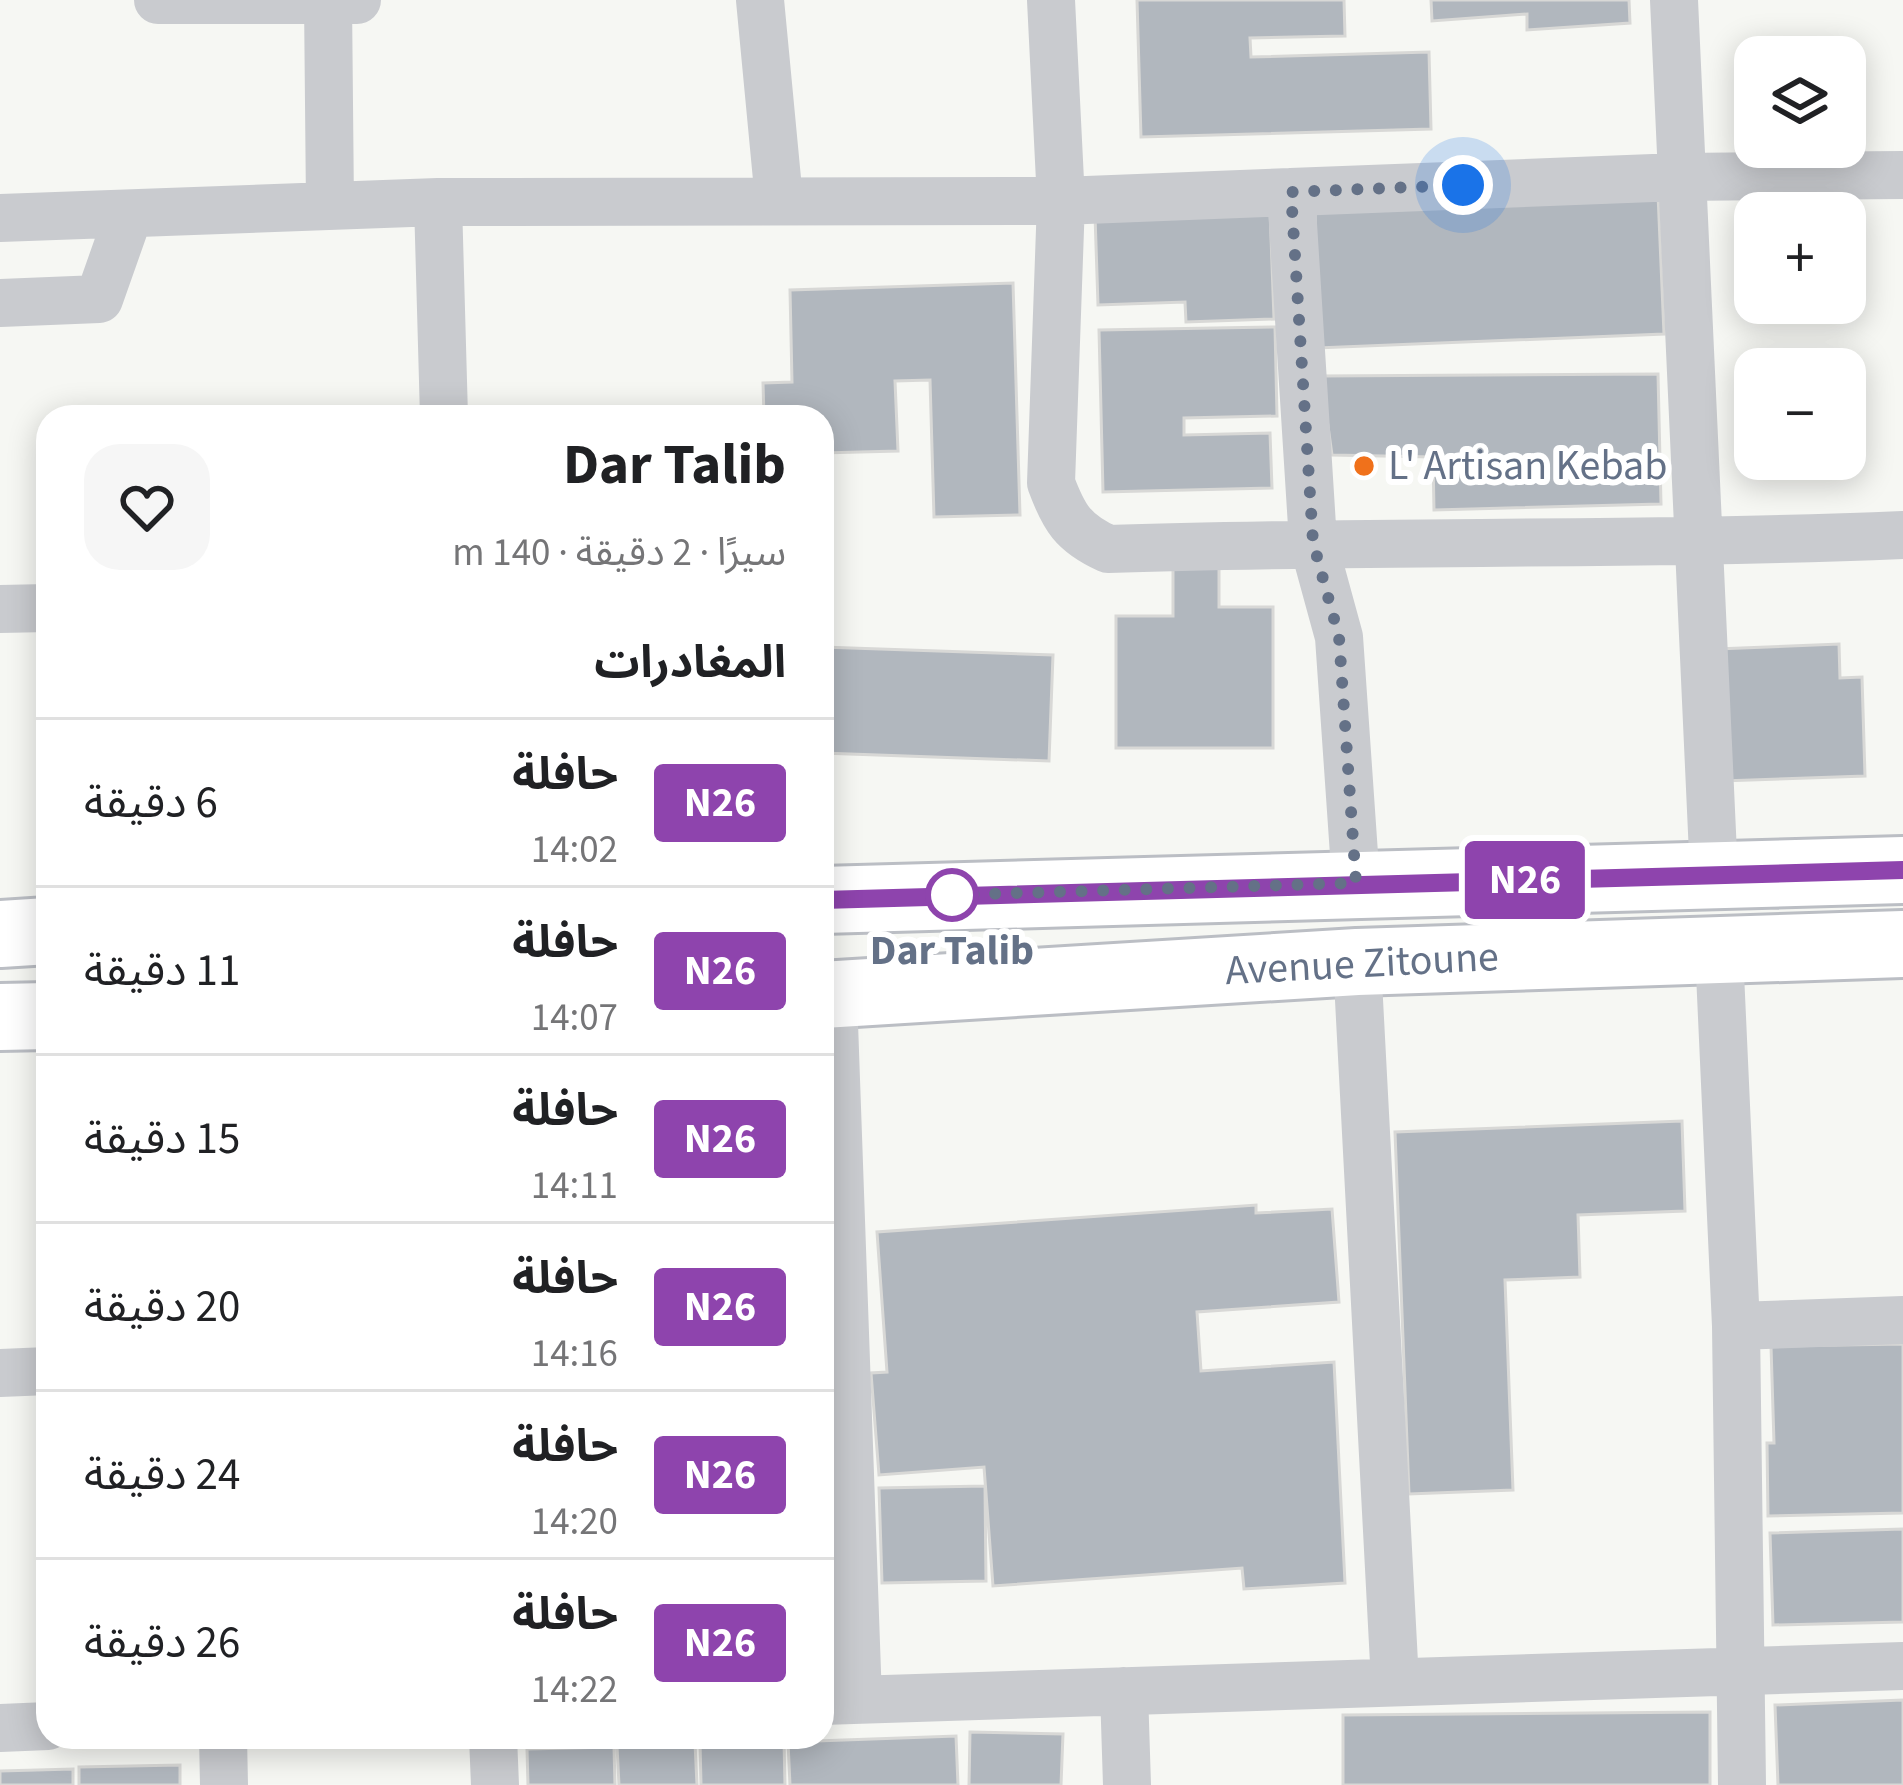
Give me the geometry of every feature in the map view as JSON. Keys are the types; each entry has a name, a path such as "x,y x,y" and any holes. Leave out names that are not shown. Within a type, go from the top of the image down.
{"main road":[{"name":"Avenue Zitoune","path":"834,900 1903,870"},
{"path":"0,934 36,932"},
{"name":"Avenue Zitoune","path":"834,995 1357,962 1903,944"},
{"path":"0,1017 36,1016"}],"street":[{"path":"158,0 338,1 330,206"},
{"path":"760,0 779,200"},
{"path":"1051,0 1061,200 1051,483 1077,535 1108,549 1313,542 1702,543 1903,535"},
{"path":"1674,0 1714,876"},
{"path":"0,218 438,202 1061,200 1679,177 1903,175"},
{"path":"1291,192 1313,542 1339,637 1356,883"},
{"path":"438,202 444,405"},
{"path":"0,303 99,299 129,214"},
{"path":"0,609 36,608"},
{"path":"1719,951 1736,1326 1742,1785"},
{"path":"1357,962 1395,1682"},
{"path":"1736,1326 1903,1321"},
{"path":"834,1348 840,1700 1903,1666"},
{"path":"0,1373 36,1372"},
{"path":"1124,1691 1127,1785"},
{"path":"0,1728 36,1726"},
{"path":"223,1749 224,1785"},
{"path":"494,1749 495,1785"}],"building":[{"path":"1137,0 1344,0 1345,36 1250,38 1251,57 1429,52 1431,129 1141,137"},
{"path":"1431,0 1629,0 1630,23 1527,30 1527,14 1432,21"},
{"path":"1658,194 1664,334 1317,348 1315,207"},
{"path":"1270,209 1274,319 1186,322 1185,302 1098,305 1095,215"},
{"path":"1013,283 1020,515 934,517 930,380 895,381 898,451 834,453 834,405 764,405 763,383 792,382 790,290"},
{"path":"1275,327 1277,416 1184,418 1184,435 1270,433 1272,488 1103,492 1099,330"},
{"path":"1658,374 1661,504 1434,510 1433,457 1332,455 1321,376"},
{"path":"1173,561 1219,561 1219,607 1273,607 1273,748 1116,748 1116,616 1173,616"},
{"path":"1839,644 1840,678 1862,677 1865,776 1722,781 1717,649"},
{"path":"834,647 1053,655 1049,761 834,753"},
{"path":"1682,1121 1685,1211 1578,1215 1580,1277 1505,1280 1513,1490 1409,1494 1395,1132"},
{"path":"1256,1205 1256,1213 1332,1209 1339,1302 1197,1312 1201,1371 1334,1362 1345,1583 1244,1589 1242,1568 993,1586 984,1467 879,1475 871,1373 887,1372 877,1232"},
{"path":"1903,1344 1903,1513 1768,1516 1767,1443 1774,1443 1771,1346"},
{"path":"985,1486 986,1581 882,1583 879,1488"},
{"path":"1903,1529 1903,1622 1773,1625 1770,1533"},
{"path":"1903,1700 1903,1785 1778,1785 1775,1705"},
{"path":"1710,1712 1710,1785 1343,1785 1343,1715"},
{"path":"970,1732 1063,1734 1061,1785 969,1785"},
{"path":"956,1736 958,1785 790,1785 788,1749 834,1749 834,1740"},
{"path":"527,1749 614,1749 615,1785 528,1785"},
{"path":"617,1749 695,1749 697,1785 619,1785"},
{"path":"700,1749 784,1749 785,1785 701,1785"},
{"path":"180,1765 180,1785 79,1785 79,1767"},
{"path":"73,1769 73,1785 0,1785 0,1771"}],"bus line":[{"name":"N26","path":"834,900 1903,870"}],"place":[{"name":"L' Artisan Kebab","path":"1364,466"},
{"name":"Dar Talib","path":"952,895"}],"route":[{"path":"952,895 1356,883 1339,637 1313,542 1291,192 1463,185"}]}
